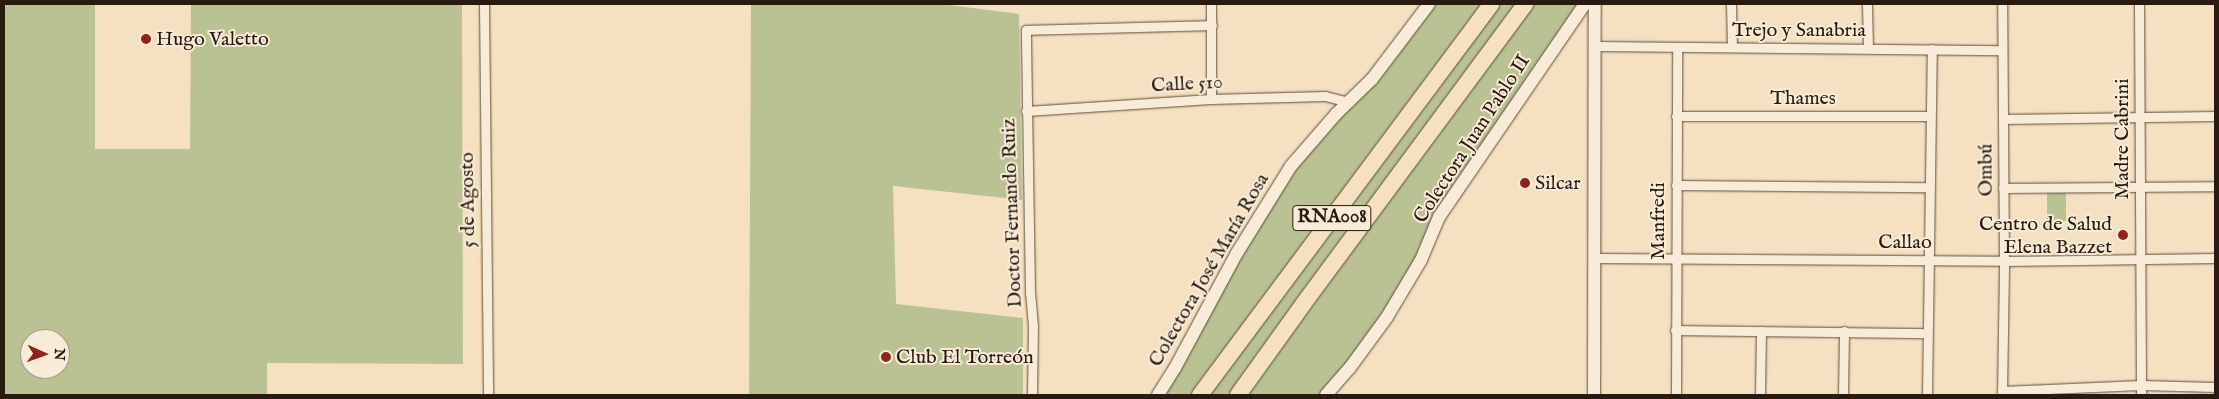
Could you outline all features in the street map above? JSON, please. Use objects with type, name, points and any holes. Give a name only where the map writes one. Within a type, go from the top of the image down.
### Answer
[{"type":"highway","name":"RNA008","points":[[1200,395],[1491,4]]},
{"type":"highway","name":"RNA008","points":[[1238,395],[1525,4]]},
{"type":"main road","name":"Colectora José María Rosa","points":[[1158,395],[1184,352],[1237,253],[1291,166],[1372,79],[1429,4]]},
{"type":"main road","name":"Colectora Juan Pablo II","points":[[1326,395],[1349,369],[1387,317],[1421,260],[1439,217],[1584,4]]},
{"type":"main road","points":[[1594,395],[1595,4]]},
{"type":"street","name":"5 de Agosto","points":[[484,4],[488,395]]},
{"type":"street","points":[[1210,100],[1211,4]]},
{"type":"street","points":[[1731,4],[1732,47]]},
{"type":"street","points":[[1867,4],[1868,47]]},
{"type":"street","name":"Ombú","points":[[2002,4],[2004,260],[2002,393]]},
{"type":"street","name":"Madre Cabrini","points":[[2139,4],[2141,395]]},
{"type":"street","name":"Doctor Fernando Ruiz","points":[[1032,395],[1033,326],[1030,294],[1026,30],[1212,26]]},
{"type":"street","name":"Trejo y Sanabria","points":[[1596,46],[1868,47],[2002,50]]},
{"type":"street","name":"Manfredi","points":[[1676,395],[1677,47]]},
{"type":"street","points":[[1927,395],[1928,187],[1932,49]]},
{"type":"street","name":"Calle 510","points":[[1026,111],[1210,100],[1325,96],[1349,102]]},
{"type":"street","name":"Thames","points":[[1676,116],[1930,116]]},
{"type":"street","points":[[2003,119],[2215,116]]},
{"type":"street","points":[[1676,185],[1928,187]]},
{"type":"street","points":[[2003,188],[2215,186]]},
{"type":"street","name":"Callao","points":[[1595,258],[1928,260],[2215,258]]},
{"type":"street","points":[[1675,330],[1927,333]]},
{"type":"street","points":[[1760,395],[1761,331]]},
{"type":"street","points":[[1843,395],[1844,331]]},
{"type":"street","points":[[2002,393],[2141,385],[2215,386]]},
{"type":"green space","points":[[4,4],[95,4],[95,149],[190,149],[191,4],[462,4],[463,364],[267,363],[267,395],[4,395]]},
{"type":"green space","points":[[751,4],[941,4],[1019,14],[1022,200],[893,186],[896,304],[1023,318],[1023,395],[749,395]]},
{"type":"green space","points":[[1429,4],[1585,4],[1439,217],[1421,260],[1326,395],[1158,395],[1291,166]]},
{"type":"green space","points":[[2047,192],[2066,192],[2066,221],[2047,221]]},
{"type":"place","name":"Hugo Valetto","points":[[146,39]]},
{"type":"place","name":"Silcar","points":[[1525,183]]},
{"type":"place","name":"Centro de Salud Elena Bazzet","points":[[2123,235]]},
{"type":"place","name":"Club El Torreón","points":[[886,357]]}]
